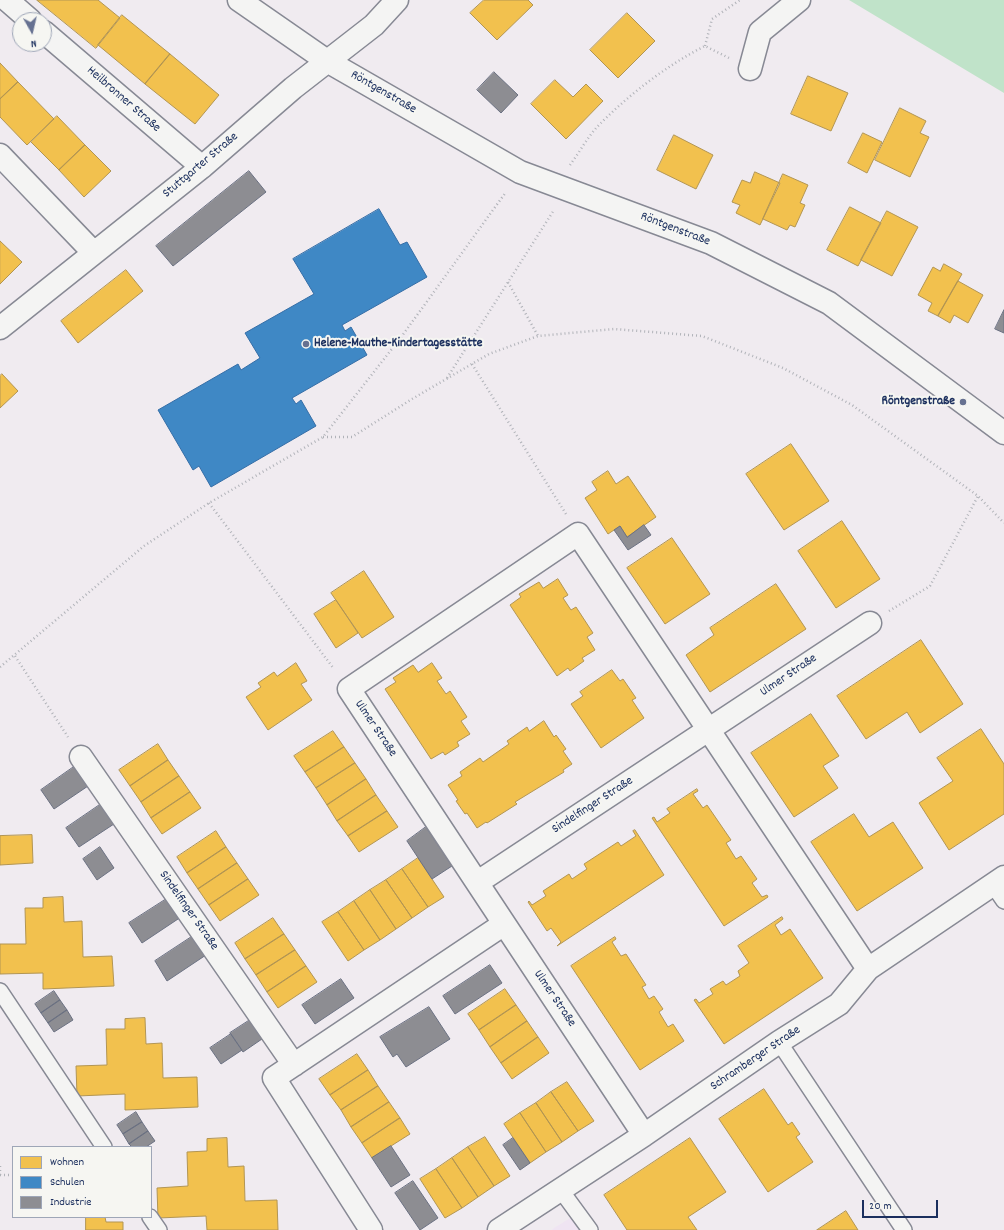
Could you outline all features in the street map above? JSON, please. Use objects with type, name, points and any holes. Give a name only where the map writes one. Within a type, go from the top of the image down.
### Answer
[{"type":"street","points":[[7,0],[21,12]]},
{"type":"street","name":"Röntgenstraße","points":[[239,0],[327,61],[520,172],[711,243],[829,303],[1004,433]]},
{"type":"street","name":"Stuttgarter Straße","points":[[0,328],[202,167],[327,61],[374,25],[398,0]]},
{"type":"street","points":[[750,69],[760,32],[799,0]]},
{"type":"street","name":"Heilbronner Straße","points":[[52,39],[202,167]]},
{"type":"street","points":[[0,155],[94,253]]},
{"type":"street","points":[[578,534],[868,969]]},
{"type":"street","name":"Ulmer Straße","points":[[578,534],[349,689],[644,1135]]},
{"type":"street","name":"Ulmer Straße","points":[[708,730],[870,623]]},
{"type":"street","name":"Sindelfinger Straße","points":[[478,882],[708,730]]},
{"type":"street","name":"Sindelfinger Straße","points":[[81,757],[294,1065]]},
{"type":"street","name":"Schramberger Straße","points":[[499,1230],[644,1135],[779,1042],[839,1004],[868,969],[1000,888]]},
{"type":"street","points":[[371,1230],[274,1078],[504,924]]},
{"type":"lane","points":[[0,991],[103,1146]]},
{"type":"lane","points":[[779,1042],[904,1230]]},
{"type":"lane","points":[[560,1189],[590,1230]]},
{"type":"lane","points":[[151,1218],[159,1230]]},
{"type":"path","points":[[565,171],[597,128],[629,99],[680,58],[705,46],[712,19],[740,0]]},
{"type":"path","points":[[705,46],[750,69]]},
{"type":"path","points":[[0,667],[15,656],[144,546],[209,504],[323,437],[402,336],[508,189]]},
{"type":"path","points":[[446,379],[555,208]]},
{"type":"path","points":[[508,282],[538,336]]},
{"type":"path","points":[[323,437],[352,437],[489,354],[538,336],[614,328],[702,336],[783,368],[852,405],[978,496],[1004,523]]},
{"type":"path","points":[[472,364],[578,534]]},
{"type":"path","points":[[870,623],[930,586],[978,496]]},
{"type":"path","points":[[209,504],[349,689]]},
{"type":"path","points":[[15,656],[81,757]]},
{"type":"path","points":[[0,1166],[0,1175],[12,1175]]},
{"type":"shaded area","points":[[572,1217],[581,1230],[552,1230],[554,1228]]},
{"type":"green space","points":[[849,0],[1004,0],[1004,93]]},
{"type":"building: Wohnen","points":[[37,0],[98,0],[120,18],[96,48]]},
{"type":"building: Wohnen","points":[[484,0],[528,0],[533,5],[497,40],[470,13]]},
{"type":"building: Wohnen","points":[[627,13],[655,41],[618,78],[590,50]]},
{"type":"building: Wohnen","points":[[122,15],[170,54],[145,84],[98,45]]},
{"type":"building: Wohnen","points":[[170,54],[219,95],[195,124],[145,84]]},
{"type":"building: Wohnen","points":[[0,63],[18,82],[0,99]]},
{"type":"building: Wohnen","points":[[808,76],[848,93],[831,131],[791,114]]},
{"type":"building: Wohnen","points":[[555,80],[573,97],[586,84],[603,101],[566,139],[531,104]]},
{"type":"building: Wohnen","points":[[18,82],[54,119],[27,145],[0,117],[0,99]]},
{"type":"building: Wohnen","points":[[900,108],[926,121],[920,133],[929,137],[910,177],[875,160]]},
{"type":"building: Wohnen","points":[[57,116],[85,145],[59,170],[31,142]]},
{"type":"building: Wohnen","points":[[863,133],[882,142],[867,173],[848,163]]},
{"type":"building: Wohnen","points":[[674,135],[713,155],[696,189],[657,170]]},
{"type":"building: Wohnen","points":[[85,145],[111,171],[84,197],[59,170]]},
{"type":"building: Wohnen","points":[[755,172],[780,183],[760,225],[736,213],[740,205],[732,202],[742,180],[750,183]]},
{"type":"building: Wohnen","points":[[783,174],[808,185],[800,203],[805,205],[795,227],[790,225],[787,230],[763,219]]},
{"type":"building: Wohnen","points":[[850,207],[881,223],[858,266],[827,250]]},
{"type":"building: Wohnen","points":[[887,211],[918,227],[892,276],[861,260]]},
{"type":"building: Wohnen","points":[[0,241],[22,262],[0,284]]},
{"type":"building: Wohnen","points":[[944,264],[962,274],[938,316],[928,311],[932,303],[918,295],[933,267],[940,271]]},
{"type":"building: Wohnen","points":[[126,270],[143,291],[78,343],[61,321]]},
{"type":"building: Wohnen","points":[[958,281],[983,295],[968,323],[954,315],[950,323],[938,316]]},
{"type":"building: Wohnen","points":[[2,374],[18,391],[0,408],[0,376]]},
{"type":"building: Wohnen","points":[[791,444],[829,501],[784,530],[746,474]]},
{"type":"building: Wohnen","points":[[608,471],[616,484],[628,476],[656,517],[627,537],[620,526],[608,534],[585,498],[597,490],[592,482]]},
{"type":"building: Wohnen","points":[[842,521],[880,579],[836,608],[798,551]]},
{"type":"building: Wohnen","points":[[672,538],[710,594],[665,624],[627,568]]},
{"type":"building: Wohnen","points":[[364,571],[394,617],[362,638],[331,593]]},
{"type":"building: Wohnen","points":[[558,579],[568,595],[563,598],[571,610],[576,607],[593,633],[587,637],[595,650],[582,658],[584,661],[570,671],[568,668],[557,676],[510,605],[521,597],[519,594],[539,582],[543,588]]},
{"type":"building: Wohnen","points":[[776,584],[806,629],[710,692],[686,655],[714,635],[710,628]]},
{"type":"building: Wohnen","points":[[336,600],[358,633],[336,648],[314,614]]},
{"type":"building: Wohnen","points":[[921,640],[963,704],[920,733],[907,712],[866,739],[837,696]]},
{"type":"building: Wohnen","points":[[296,663],[307,681],[301,684],[312,700],[268,730],[246,697],[261,687],[258,683],[274,672],[277,676]]},
{"type":"building: Wohnen","points":[[432,663],[442,678],[437,681],[446,694],[450,691],[467,717],[461,721],[470,734],[457,742],[459,746],[445,755],[443,752],[431,759],[385,689],[396,682],[393,678],[413,665],[418,672]]},
{"type":"building: Wohnen","points":[[612,670],[620,681],[623,679],[636,698],[632,700],[644,718],[601,748],[571,704],[583,696],[580,692]]},
{"type":"building: Wohnen","points":[[811,714],[839,756],[823,766],[838,788],[794,817],[751,753]]},
{"type":"building: Wohnen","points":[[544,721],[554,737],[556,735],[566,749],[563,751],[572,764],[563,770],[564,772],[515,802],[517,804],[477,828],[467,813],[465,814],[456,801],[458,800],[448,785],[462,776],[460,772],[480,758],[483,762],[509,744],[507,741],[527,727],[529,731]]},
{"type":"building: Wohnen","points":[[981,729],[1004,764],[1004,814],[949,850],[919,803],[953,781],[937,758]]},
{"type":"building: Wohnen","points":[[333,731],[344,747],[305,772],[294,756]]},
{"type":"building: Wohnen","points":[[158,744],[168,760],[130,786],[119,770]]},
{"type":"building: Wohnen","points":[[344,747],[355,763],[316,788],[305,772]]},
{"type":"building: Wohnen","points":[[168,760],[179,776],[141,802],[130,786]]},
{"type":"building: Wohnen","points":[[355,763],[366,779],[327,805],[316,788]]},
{"type":"building: Wohnen","points":[[179,776],[190,792],[151,818],[141,802]]},
{"type":"building: Wohnen","points":[[366,779],[376,795],[337,821],[327,805]]},
{"type":"building: Wohnen","points":[[697,789],[698,791],[693,794],[703,808],[707,805],[731,840],[726,843],[736,859],[741,856],[757,879],[752,883],[762,897],[767,895],[768,897],[724,926],[652,818],[654,817],[657,822],[670,813],[667,809]]},
{"type":"building: Wohnen","points":[[190,792],[201,808],[162,834],[151,818]]},
{"type":"building: Wohnen","points":[[376,795],[387,811],[348,836],[337,821]]},
{"type":"building: Wohnen","points":[[387,811],[398,827],[359,852],[348,836]]},
{"type":"building: Wohnen","points":[[854,814],[869,837],[893,822],[923,868],[857,911],[811,842]]},
{"type":"building: Wohnen","points":[[635,830],[664,875],[557,946],[561,942],[551,928],[547,931],[528,902],[529,901],[532,905],[546,896],[543,891],[569,874],[572,879],[587,869],[584,864],[618,842],[621,846],[636,836],[633,831]]},
{"type":"building: Wohnen","points":[[216,831],[226,847],[187,873],[177,857]]},
{"type":"building: Wohnen","points":[[32,835],[33,863],[0,865],[0,836]]},
{"type":"building: Wohnen","points":[[226,847],[237,863],[198,889],[187,873]]},
{"type":"building: Wohnen","points":[[418,858],[444,897],[428,907],[402,869]]},
{"type":"building: Wohnen","points":[[237,863],[248,879],[209,905],[198,889]]},
{"type":"building: Wohnen","points":[[402,869],[428,907],[412,918],[386,880]]},
{"type":"building: Wohnen","points":[[248,879],[259,895],[220,921],[209,905]]},
{"type":"building: Wohnen","points":[[386,880],[412,918],[396,929],[370,890]]},
{"type":"building: Wohnen","points":[[370,890],[396,929],[380,940],[354,901]]},
{"type":"building: Wohnen","points":[[63,897],[64,922],[82,921],[83,957],[112,956],[114,986],[43,989],[43,973],[0,974],[0,944],[26,944],[25,908],[43,908],[43,898]]},
{"type":"building: Wohnen","points":[[354,901],[380,940],[364,950],[338,912]]},
{"type":"building: Wohnen","points":[[338,912],[364,950],[348,961],[322,922]]},
{"type":"building: Wohnen","points":[[782,917],[783,919],[775,925],[781,935],[790,929],[823,978],[724,1044],[694,1000],[696,999],[699,1003],[713,994],[710,989],[723,981],[726,985],[740,976],[738,971],[749,963],[738,946]]},
{"type":"building: Wohnen","points":[[273,918],[284,934],[245,959],[235,943]]},
{"type":"building: Wohnen","points":[[284,934],[295,950],[256,975],[245,959]]},
{"type":"building: Wohnen","points":[[615,937],[616,939],[612,942],[621,956],[626,954],[646,985],[642,987],[649,999],[654,996],[663,1009],[659,1012],[668,1027],[673,1024],[684,1041],[640,1070],[571,966]]},
{"type":"building: Wohnen","points":[[295,950],[306,966],[267,992],[256,975]]},
{"type":"building: Wohnen","points":[[306,966],[317,982],[278,1008],[267,992]]},
{"type":"building: Wohnen","points":[[505,989],[516,1005],[479,1030],[468,1014]]},
{"type":"building: Wohnen","points":[[516,1005],[527,1021],[490,1047],[479,1030]]},
{"type":"building: Wohnen","points":[[145,1018],[146,1044],[162,1043],[163,1078],[197,1077],[198,1107],[125,1110],[125,1094],[77,1096],[76,1066],[107,1065],[106,1029],[125,1029],[125,1019]]},
{"type":"building: Wohnen","points":[[527,1021],[538,1037],[501,1063],[490,1047]]},
{"type":"building: Wohnen","points":[[538,1037],[549,1053],[512,1079],[501,1063]]},
{"type":"building: Wohnen","points":[[357,1054],[368,1070],[330,1095],[319,1079]]},
{"type":"building: Wohnen","points":[[368,1070],[378,1086],[341,1110],[330,1095]]},
{"type":"building: Wohnen","points":[[567,1082],[594,1121],[578,1131],[551,1092]]},
{"type":"building: Wohnen","points":[[378,1086],[389,1102],[351,1127],[341,1110]]},
{"type":"building: Wohnen","points":[[764,1089],[788,1125],[792,1122],[800,1134],[796,1137],[813,1162],[768,1192],[719,1119]]},
{"type":"building: Wohnen","points":[[551,1092],[578,1131],[562,1142],[536,1103]]},
{"type":"building: Wohnen","points":[[389,1102],[400,1118],[362,1143],[351,1127]]},
{"type":"building: Wohnen","points":[[536,1103],[562,1142],[546,1152],[520,1113]]},
{"type":"building: Wohnen","points":[[520,1113],[546,1152],[530,1163],[504,1124]]},
{"type":"building: Wohnen","points":[[400,1118],[410,1134],[372,1158],[362,1143]]},
{"type":"building: Wohnen","points":[[485,1137],[510,1176],[494,1186],[468,1147]]},
{"type":"building: Wohnen","points":[[227,1138],[228,1167],[244,1166],[245,1201],[277,1200],[278,1230],[207,1230],[206,1216],[158,1218],[157,1188],[188,1186],[187,1152],[207,1151],[207,1139]]},
{"type":"building: Wohnen","points":[[690,1138],[726,1192],[688,1217],[697,1230],[627,1230],[604,1195]]},
{"type":"building: Wohnen","points":[[468,1147],[494,1186],[478,1197],[452,1158]]},
{"type":"building: Wohnen","points":[[452,1158],[478,1197],[462,1208],[436,1169]]},
{"type":"building: Wohnen","points":[[436,1169],[462,1208],[445,1218],[420,1179]]},
{"type":"building: Wohnen","points":[[846,1211],[858,1230],[817,1230]]},
{"type":"building: Wohnen","points":[[86,1218],[105,1218],[106,1222],[123,1222],[123,1230],[86,1230]]},
{"type":"building: Schulen","name":"Helene-Mauthe-Kindertagesstätte","points":[[379,209],[400,245],[407,242],[427,277],[342,325],[345,331],[351,327],[367,355],[292,398],[296,404],[301,400],[316,426],[211,487],[199,466],[193,470],[158,410],[238,364],[241,370],[260,358],[245,333],[314,294],[293,259]]},
{"type":"building: Industrie","points":[[494,72],[518,95],[501,113],[477,90]]},
{"type":"building: Industrie","points":[[249,171],[266,192],[173,266],[156,246]]},
{"type":"building: Industrie","points":[[1004,310],[1004,333],[995,329]]},
{"type":"building: Industrie","points":[[644,525],[651,535],[628,550],[614,530],[620,526],[627,537]]},
{"type":"building: Industrie","points":[[78,764],[91,784],[54,809],[41,790]]},
{"type":"building: Industrie","points":[[104,802],[117,822],[79,847],[66,828]]},
{"type":"building: Industrie","points":[[426,827],[452,866],[432,879],[407,841]]},
{"type":"building: Industrie","points":[[100,847],[114,868],[97,880],[83,859]]},
{"type":"building: Industrie","points":[[168,898],[181,917],[142,943],[129,923]]},
{"type":"building: Industrie","points":[[193,936],[206,955],[167,981],[155,961]]},
{"type":"building: Industrie","points":[[490,965],[502,983],[455,1014],[443,996]]},
{"type":"building: Industrie","points":[[341,979],[354,998],[315,1024],[302,1005]]},
{"type":"building: Industrie","points":[[54,991],[60,1000],[41,1013],[35,1004]]},
{"type":"building: Industrie","points":[[60,1000],[67,1010],[48,1023],[41,1013]]},
{"type":"building: Industrie","points":[[429,1007],[450,1039],[406,1067],[397,1054],[393,1057],[380,1037]]},
{"type":"building: Industrie","points":[[67,1010],[73,1020],[54,1032],[48,1023]]},
{"type":"building: Industrie","points":[[250,1020],[262,1039],[243,1052],[230,1033]]},
{"type":"building: Industrie","points":[[231,1034],[242,1050],[221,1064],[210,1048]]},
{"type":"building: Industrie","points":[[136,1112],[142,1122],[123,1134],[117,1125]]},
{"type":"building: Industrie","points":[[142,1122],[148,1131],[129,1144],[123,1134]]},
{"type":"building: Industrie","points":[[148,1131],[155,1141],[148,1146],[131,1146],[129,1144]]},
{"type":"building: Industrie","points":[[513,1138],[530,1163],[520,1170],[503,1145]]},
{"type":"building: Industrie","points":[[391,1146],[410,1175],[391,1187],[372,1158]]},
{"type":"building: Industrie","points":[[413,1181],[438,1218],[420,1230],[395,1193]]},
{"type":"place","name":"Helene-Mauthe-Kindertagesstätte","points":[[306,344]]},
{"type":"place","name":"Röntgenstraße","points":[[963,402]]}]
